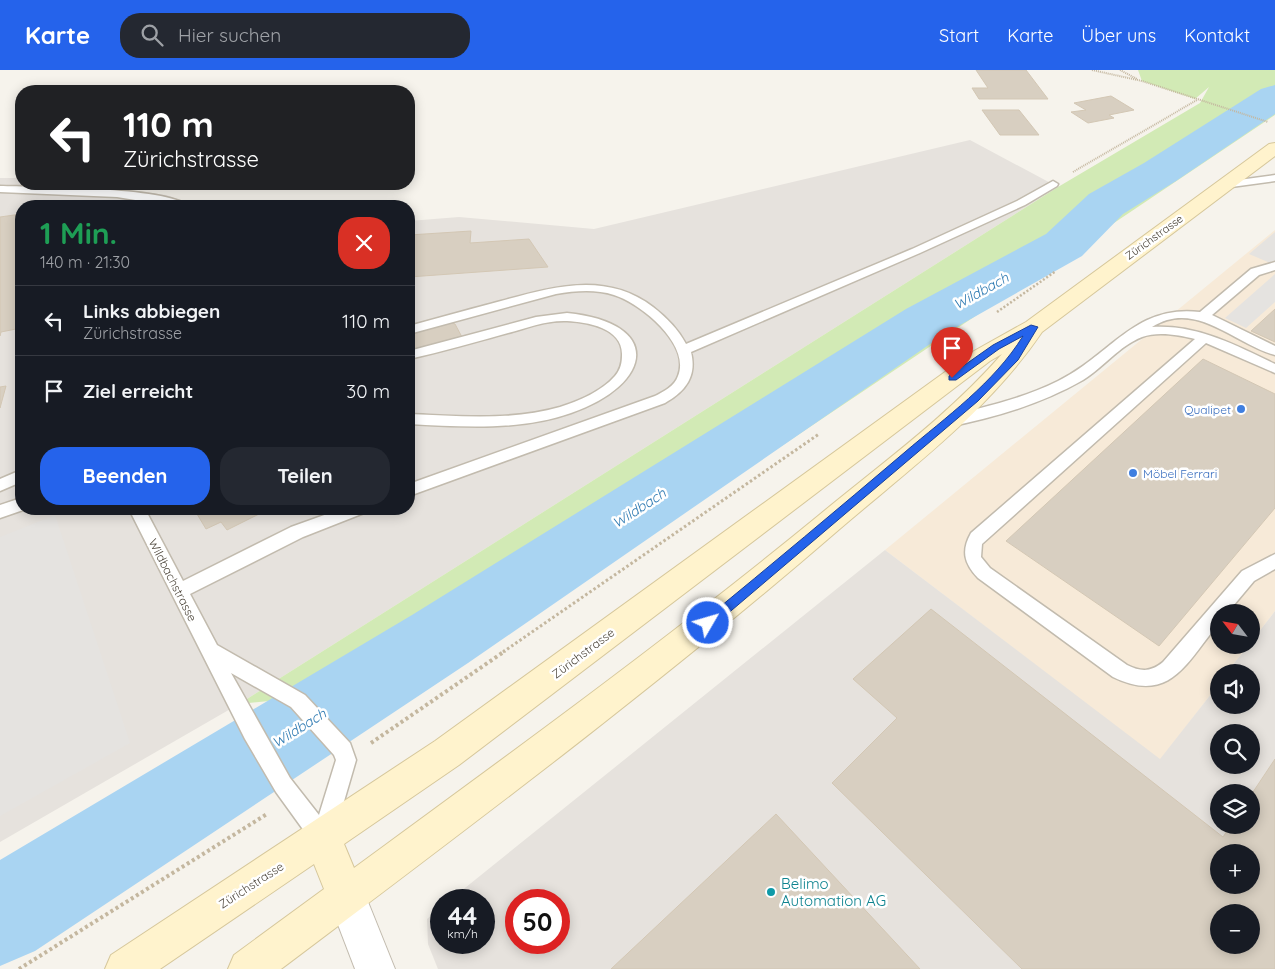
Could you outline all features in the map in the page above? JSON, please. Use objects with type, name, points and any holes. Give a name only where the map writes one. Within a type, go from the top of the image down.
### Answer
[{"type":"main road","name":"Zürichstrasse","points":[[126,969],[324,838],[447,753],[982,356],[1034,327],[1275,148]]},
{"type":"main road","name":"Zürichstrasse","points":[[248,969],[597,710],[749,591],[947,422],[1010,362],[1034,327]]},
{"type":"main road","points":[[324,838],[346,896]]},
{"type":"street","points":[[346,896],[374,969]]},
{"type":"lane","points":[[1224,185],[1275,178]]},
{"type":"lane","points":[[683,350],[916,251],[1021,203],[1053,184]]},
{"type":"lane","points":[[0,189],[15,190]]},
{"type":"lane","points":[[21,190],[125,195],[157,200]]},
{"type":"lane","points":[[1202,316],[1255,272],[1275,266]]},
{"type":"lane","points":[[415,328],[556,290],[590,288],[622,293],[637,300],[661,320],[675,336],[688,364],[686,376],[678,387],[665,397],[415,488]]},
{"type":"lane","points":[[947,422],[995,412],[1066,383],[1093,367],[1158,317],[1177,313],[1202,316],[1275,350]]},
{"type":"lane","points":[[415,353],[542,320],[568,317],[592,320],[614,329],[628,343],[630,361],[622,378],[613,387],[585,403],[558,412],[500,421],[415,419]]},
{"type":"lane","points":[[1130,338],[1144,332],[1165,331],[1204,338],[1275,368]]},
{"type":"lane","points":[[1204,338],[977,538],[971,549],[971,555],[978,567],[992,579],[1120,671],[1142,680],[1157,678],[1170,668],[1248,576],[1275,561]]},
{"type":"lane","points":[[0,485],[15,479]]},
{"type":"lane","points":[[0,512],[15,506]]},
{"type":"lane","name":"Wildbachstrasse","points":[[140,515],[178,592],[252,732],[288,791],[324,838]]},
{"type":"lane","points":[[178,592],[297,532],[342,515]]},
{"type":"lane","points":[[209,650],[298,701],[345,755],[324,838]]},
{"type":"path","points":[[1092,70],[1142,81],[1259,119]]},
{"type":"path","points":[[1120,70],[1142,81]]},
{"type":"path","points":[[1053,184],[1198,100]]},
{"type":"path","points":[[991,316],[1065,266]]},
{"type":"path","points":[[345,755],[820,434]]},
{"type":"path","points":[[19,969],[288,791]]},
{"type":"shaded area","points":[[970,140],[1058,187],[239,704],[0,842],[0,178],[15,178],[15,190],[129,190],[166,195],[181,200],[15,200],[15,515],[415,515],[415,221],[459,217],[594,229]]},
{"type":"shaded area","points":[[1275,230],[1275,611],[1260,630],[1260,604],[1210,604],[1210,654],[1242,654],[1234,664],[1210,664],[1210,696],[1160,760],[885,550]]},
{"type":"shaded area","points":[[1275,232],[1275,265],[1249,254]]},
{"type":"shaded area","points":[[1275,274],[1275,302],[1246,328],[1225,318]]},
{"type":"shaded area","points":[[55,515],[130,743],[0,816],[0,537]]},
{"type":"shaded area","points":[[885,550],[1160,759],[1210,695],[1210,714],[1260,714],[1260,664],[1234,664],[1242,654],[1260,654],[1260,630],[1275,611],[1275,969],[438,969],[432,954],[495,954],[495,889],[464,889]]},
{"type":"shaded area","points":[[430,916],[430,949],[428,944],[427,919]]},
{"type":"green space","points":[[1138,70],[1275,70],[1275,115],[783,445],[419,686],[239,704],[1058,187],[1200,103],[1209,87],[1195,99],[1142,81]]},
{"type":"building","points":[[976,70],[1026,70],[1048,99],[979,99],[972,88],[988,88]]},
{"type":"building","points":[[1111,96],[1134,110],[1109,115],[1114,118],[1088,123],[1071,112],[1086,110],[1074,103]]},
{"type":"building","points":[[982,110],[1019,110],[1039,135],[1000,135]]},
{"type":"building","points":[[15,215],[15,329],[1,332],[0,336],[0,217]]},
{"type":"building","points":[[471,231],[470,243],[529,239],[548,267],[415,277],[415,235]]},
{"type":"building","points":[[1275,309],[1275,342],[1251,331]]},
{"type":"building","points":[[440,318],[455,324],[463,339],[415,350],[416,324]]},
{"type":"building","points":[[1203,359],[1275,394],[1275,508],[1159,646],[1006,541]]},
{"type":"building","points":[[6,386],[0,408],[0,387]]},
{"type":"building","points":[[198,515],[257,515],[227,530],[221,522],[206,529]]},
{"type":"building","points":[[931,609],[1210,827],[1210,834],[1219,834],[1223,837],[1225,834],[1260,834],[1260,784],[1258,784],[1275,759],[1275,969],[1022,969],[832,783],[897,718],[853,679]]},
{"type":"building","name":"Belimo Automation AG","points":[[776,814],[920,969],[611,969]]},
{"type":"waterway","name":"Wildbach","points":[[0,916],[440,639],[926,321],[1064,245],[1106,204],[1160,172],[1275,97]]},
{"type":"place","name":"Qualipet","points":[[1241,409]]},
{"type":"place","name":"Möbel Ferrari","points":[[1133,473]]},
{"type":"place","name":"Belimo Automation AG","points":[[771,892]]},
{"type":"route","points":[[708,623],[749,591],[974,398],[1015,357],[1034,327],[996,347],[952,378]]}]
